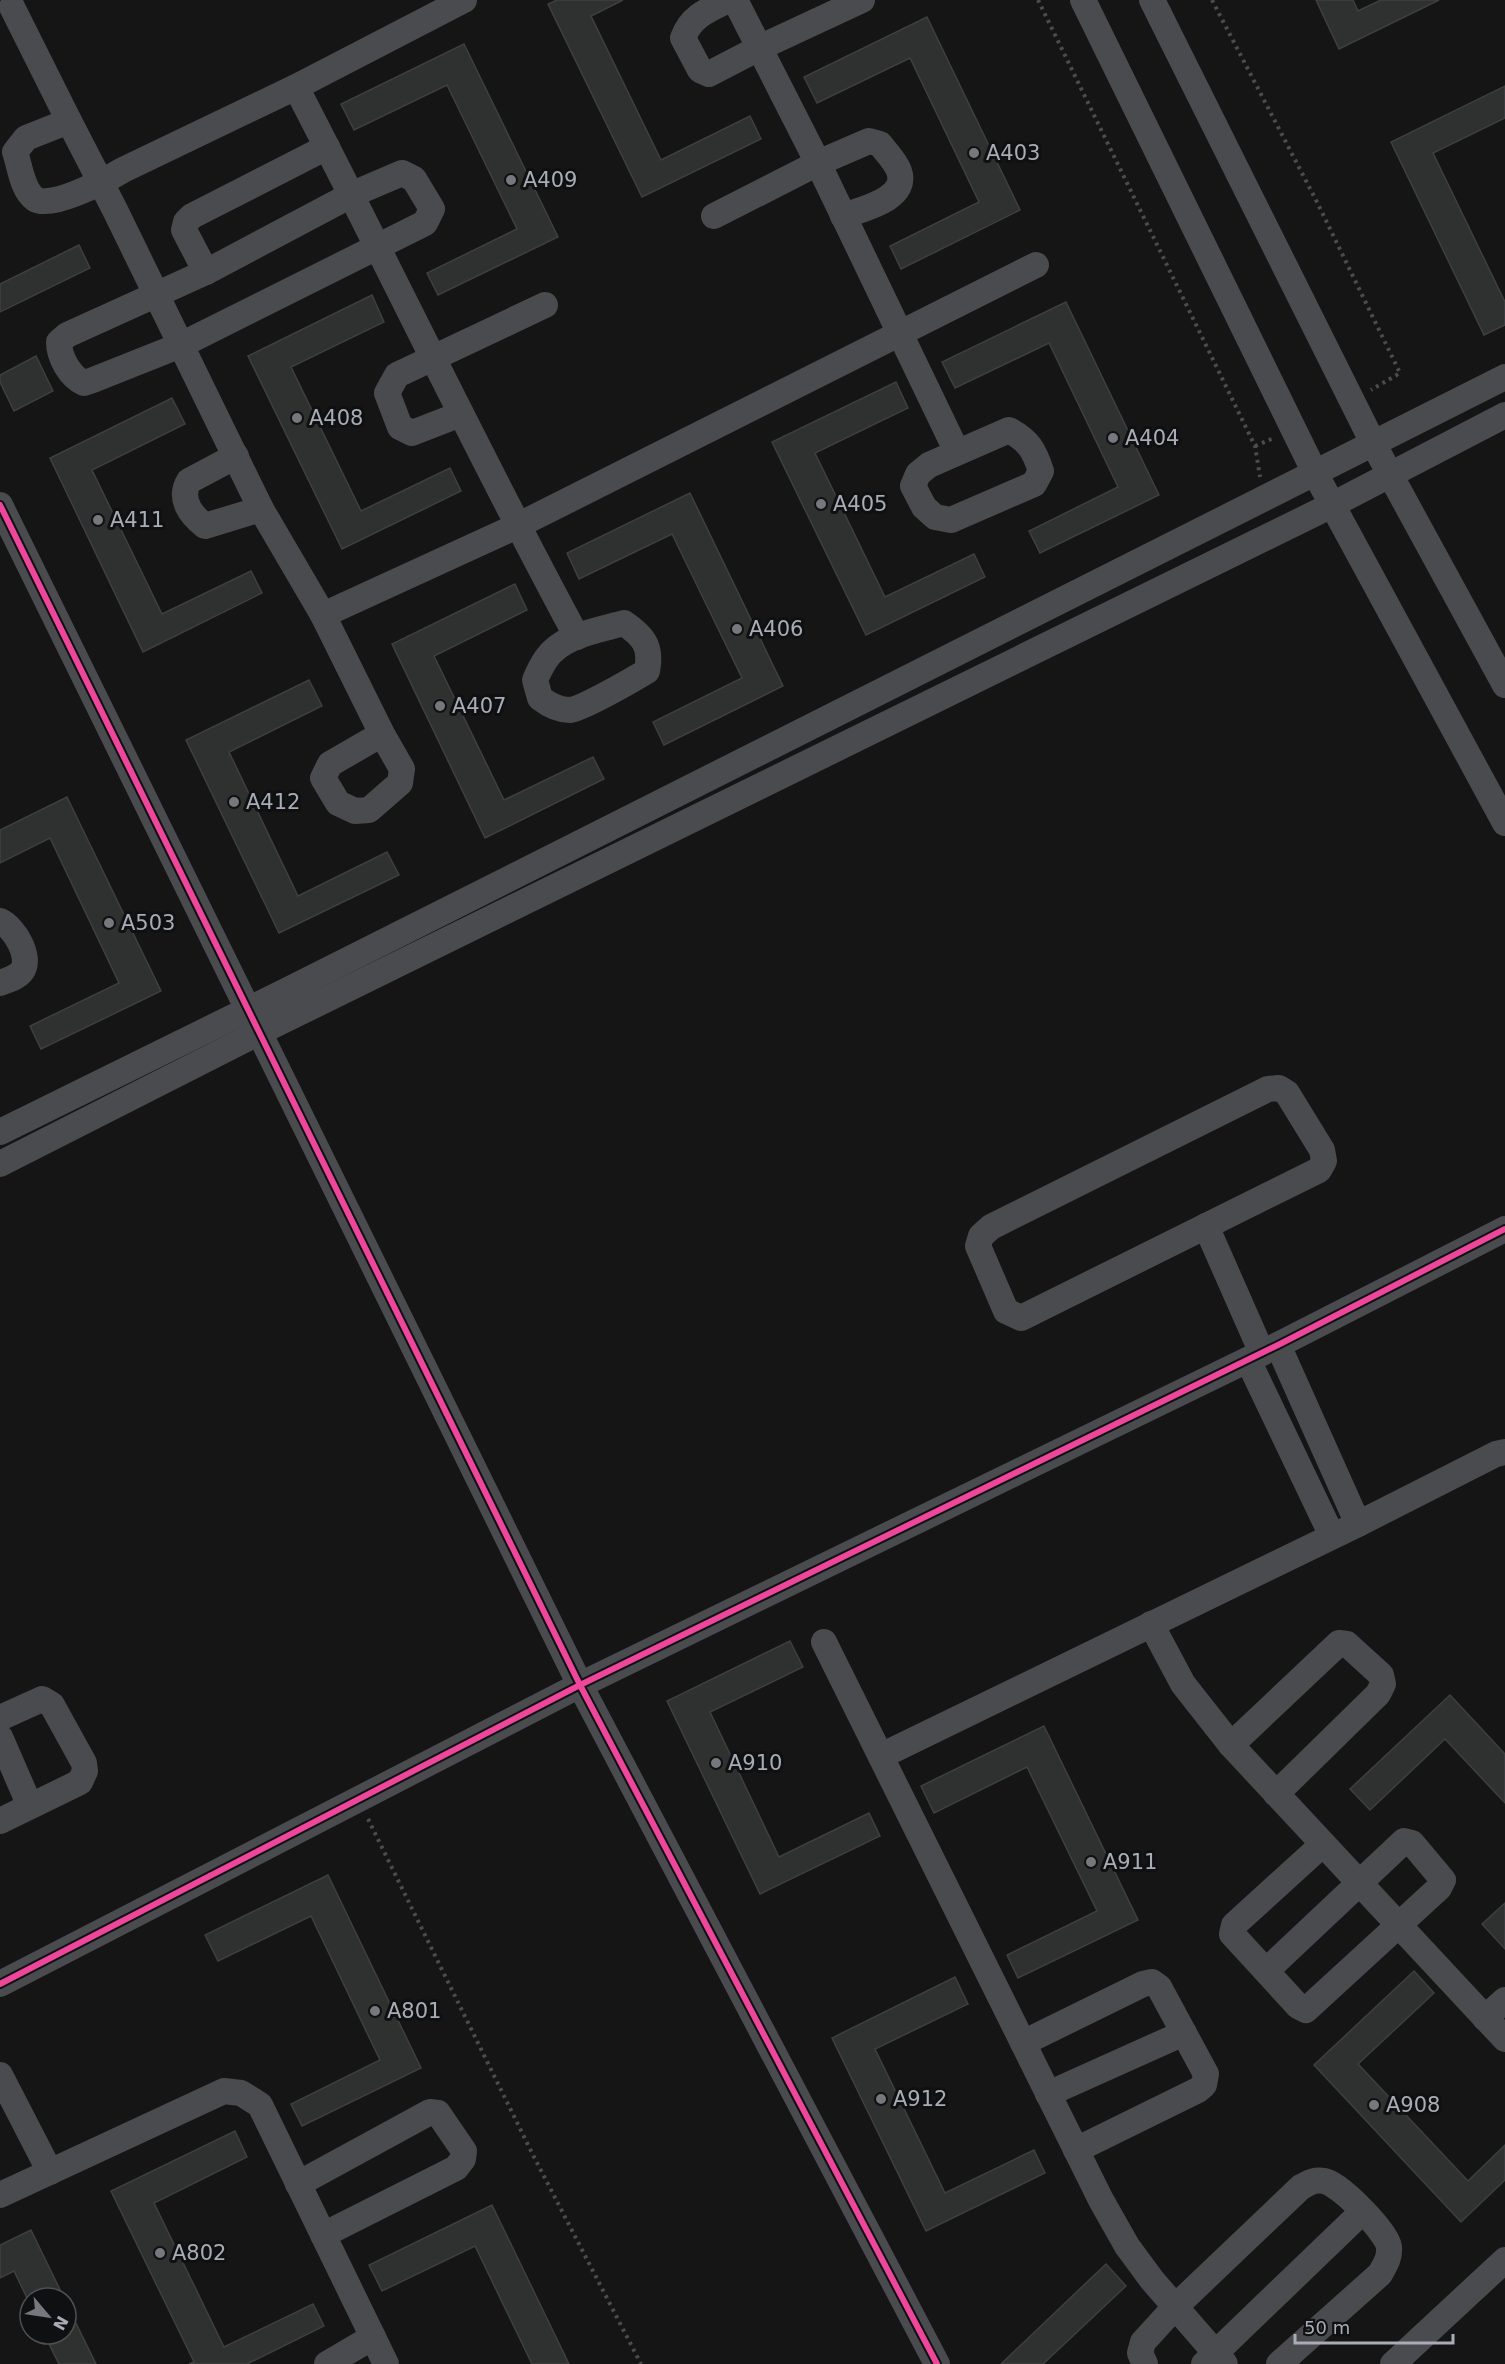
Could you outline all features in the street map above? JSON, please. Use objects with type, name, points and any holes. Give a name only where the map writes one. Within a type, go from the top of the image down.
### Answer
[{"type":"street","points":[[69,121],[26,138],[15,152],[26,188],[36,200],[47,202],[101,184],[123,170],[296,87],[464,0]]},
{"type":"street","points":[[729,0],[696,16],[687,27],[683,38],[700,70],[709,74],[862,0]]},
{"type":"street","points":[[735,0],[818,163],[957,452]]},
{"type":"street","points":[[1083,0],[1315,473],[1505,823]]},
{"type":"street","points":[[1152,0],[1389,475],[1505,685]]},
{"type":"street","points":[[12,7],[261,509],[323,615],[382,734]]},
{"type":"street","points":[[296,87],[352,194],[517,526],[578,637]]},
{"type":"street","points":[[714,216],[818,163],[869,141],[880,144],[900,172],[899,187],[894,196],[843,216]]},
{"type":"street","points":[[206,272],[184,230],[186,222],[192,216],[327,147]]},
{"type":"street","points":[[402,173],[414,179],[432,209],[425,223],[181,345],[84,383],[76,380],[59,352],[59,342],[67,335],[206,272],[352,194],[402,173]]},
{"type":"street","points":[[323,615],[517,526],[1036,265]]},
{"type":"street","points":[[461,414],[412,433],[400,427],[387,393],[397,375],[546,305]]},
{"type":"street","points":[[0,1132],[294,987],[1505,377]]},
{"type":"street","points":[[0,1164],[260,1032],[1332,505],[1505,415]]},
{"type":"street","points":[[1009,430],[1025,439],[1036,456],[1041,471],[1034,484],[951,520],[935,518],[924,507],[914,486],[918,474],[923,470],[957,452],[1009,430]]},
{"type":"street","points":[[236,456],[189,481],[184,489],[186,502],[194,518],[205,526],[261,509]]},
{"type":"street","points":[[0,505],[580,1685],[937,2364]]},
{"type":"street","points":[[0,921],[13,931],[25,957],[20,974],[0,983]]},
{"type":"street","points":[[1279,1088],[1287,1093],[1322,1150],[1324,1161],[1318,1170],[1206,1226],[1021,1318],[1006,1311],[978,1246],[981,1236],[991,1227],[1268,1089],[1279,1088]]},
{"type":"street","points":[[1206,1226],[1263,1353],[1332,1536]]},
{"type":"street","points":[[0,1984],[580,1685],[1263,1353],[1505,1229]]},
{"type":"street","points":[[1263,1353],[1358,1524]]},
{"type":"street","points":[[881,1756],[1358,1524],[1496,1454],[1505,1452]]},
{"type":"street","points":[[1151,1624],[1183,1684],[1231,1745],[1505,2038]]},
{"type":"street","points":[[824,1642],[1076,2150],[1127,2246],[1215,2360],[1362,2212]]},
{"type":"street","points":[[1231,1745],[1339,1643],[1347,1644],[1381,1675],[1383,1684],[1378,1694],[1276,1794]]},
{"type":"street","points":[[0,1718],[42,1699],[52,1705],[84,1763],[85,1770],[80,1782],[0,1821]]},
{"type":"street","points":[[0,1737],[30,1806]]},
{"type":"street","points":[[1266,1971],[1404,1841],[1412,1843],[1443,1880],[1439,1888],[1399,1926],[1306,2010],[1298,2006],[1232,1934],[1234,1924],[1323,1844]]},
{"type":"street","points":[[1023,2043],[1143,1984],[1152,1982],[1159,1987],[1206,2074],[1204,2085],[1198,2090],[1076,2150]]},
{"type":"street","points":[[1485,2018],[1505,2000]]},
{"type":"street","points":[[1048,2094],[1184,2033]]},
{"type":"street","points":[[0,2075],[50,2172]]},
{"type":"street","points":[[0,2195],[224,2091],[241,2093],[260,2105],[386,2364]]},
{"type":"street","points":[[298,2184],[430,2112],[438,2113],[464,2151],[463,2159],[456,2168],[323,2235]]},
{"type":"street","points":[[1145,2364],[1140,2354],[1143,2342],[1175,2307],[1301,2187],[1314,2180],[1326,2181],[1339,2188],[1382,2233],[1389,2246],[1388,2261],[1380,2274],[1279,2364]]},
{"type":"street","points":[[1393,2364],[1505,2260]]},
{"type":"street","points":[[327,2364],[373,2337]]},
{"type":"path","points":[[1038,0],[1255,447],[1263,499]]},
{"type":"path","points":[[1212,0],[1317,202],[1400,374],[1352,401]]},
{"type":"path","points":[[359,1799],[533,2155],[641,2364]]},
{"type":"building","points":[[557,0],[623,0],[591,16],[661,160],[750,116],[761,139],[642,197],[548,4]]},
{"type":"building","points":[[1316,0],[1353,0],[1358,11],[1381,0],[1439,0],[1339,49]]},
{"type":"building","name":"A403","points":[[927,17],[1020,210],[901,269],[890,246],[979,202],[910,58],[817,103],[804,77]]},
{"type":"building","name":"A409","points":[[464,44],[558,237],[438,295],[427,273],[517,229],[447,85],[354,130],[341,104]]},
{"type":"building","points":[[1505,86],[1505,118],[1433,153],[1505,302],[1505,325],[1484,335],[1391,142]]},
{"type":"building","points":[[79,245],[90,268],[0,312],[0,284]]},
{"type":"building","name":"A408","points":[[372,295],[384,322],[291,367],[361,511],[450,468],[461,491],[342,549],[248,356]]},
{"type":"building","name":"A404","points":[[1066,302],[1159,495],[1040,553],[1029,531],[1118,487],[1049,343],[955,388],[942,362]]},
{"type":"building","points":[[36,356],[53,391],[14,411],[0,382],[0,375]]},
{"type":"building","name":"A405","points":[[896,382],[908,408],[815,453],[885,597],[974,554],[985,577],[866,635],[772,442]]},
{"type":"building","name":"A411","points":[[172,398],[185,424],[92,470],[162,614],[251,571],[262,593],[143,652],[50,458]]},
{"type":"building","name":"A406","points":[[690,493],[783,686],[664,745],[653,722],[742,678],[672,534],[579,579],[567,553]]},
{"type":"building","name":"A407","points":[[515,584],[527,610],[434,656],[504,800],[593,757],[604,779],[485,838],[392,644]]},
{"type":"building","name":"A412","points":[[309,680],[322,706],[229,752],[298,896],[387,852],[399,875],[279,933],[186,740]]},
{"type":"building","name":"A503","points":[[67,797],[161,991],[41,1049],[30,1026],[119,983],[50,838],[0,863],[0,830]]},
{"type":"building","name":"A910","points":[[790,1641],[803,1667],[710,1712],[779,1857],[869,1813],[880,1836],[760,1894],[667,1701]]},
{"type":"building","points":[[1450,1695],[1505,1754],[1505,1803],[1445,1739],[1370,1810],[1350,1789]]},
{"type":"building","name":"A911","points":[[1044,1726],[1138,1920],[1018,1978],[1007,1955],[1097,1911],[1027,1767],[934,1813],[921,1786]]},
{"type":"building","name":"A801","points":[[328,1875],[421,2068],[302,2126],[291,2104],[380,2060],[311,1916],[218,1961],[205,1935]]},
{"type":"building","points":[[1505,1903],[1505,1949],[1482,1924]]},
{"type":"building","name":"A908","points":[[1414,1971],[1434,1993],[1358,2064],[1468,2181],[1505,2145],[1505,2180],[1461,2222],[1314,2065]]},
{"type":"building","name":"A912","points":[[955,1977],[968,2004],[875,2049],[945,2193],[1034,2150],[1045,2173],[926,2231],[832,2038]]},
{"type":"building","name":"A802","points":[[235,2131],[247,2157],[154,2203],[224,2347],[313,2304],[324,2326],[247,2364],[189,2364],[194,2362],[111,2191]]},
{"type":"building","points":[[492,2205],[569,2364],[532,2364],[475,2246],[382,2291],[369,2265]]},
{"type":"building","points":[[31,2230],[58,2286],[21,2286],[14,2271],[0,2278],[0,2245]]},
{"type":"building","points":[[1106,2264],[1126,2286],[1043,2364],[1001,2364]]},
{"type":"building","points":[[78,2327],[96,2364],[59,2364],[50,2346],[78,2346]]},
{"type":"cycle path","points":[[0,505],[580,1685],[937,2364]]},
{"type":"cycle path","points":[[0,1984],[580,1685],[1278,1345],[1505,1229]]},
{"type":"place","name":"A403","points":[[974,153]]},
{"type":"place","name":"A409","points":[[511,180]]},
{"type":"place","name":"A408","points":[[297,418]]},
{"type":"place","name":"A404","points":[[1113,438]]},
{"type":"place","name":"A405","points":[[821,504]]},
{"type":"place","name":"A411","points":[[98,520]]},
{"type":"place","name":"A406","points":[[737,629]]},
{"type":"place","name":"A407","points":[[440,706]]},
{"type":"place","name":"A412","points":[[234,802]]},
{"type":"place","name":"A503","points":[[109,923]]},
{"type":"place","name":"A910","points":[[716,1763]]},
{"type":"place","name":"A911","points":[[1091,1862]]},
{"type":"place","name":"A801","points":[[375,2011]]},
{"type":"place","name":"A912","points":[[881,2099]]},
{"type":"place","name":"A908","points":[[1374,2105]]},
{"type":"place","name":"A802","points":[[160,2253]]}]
